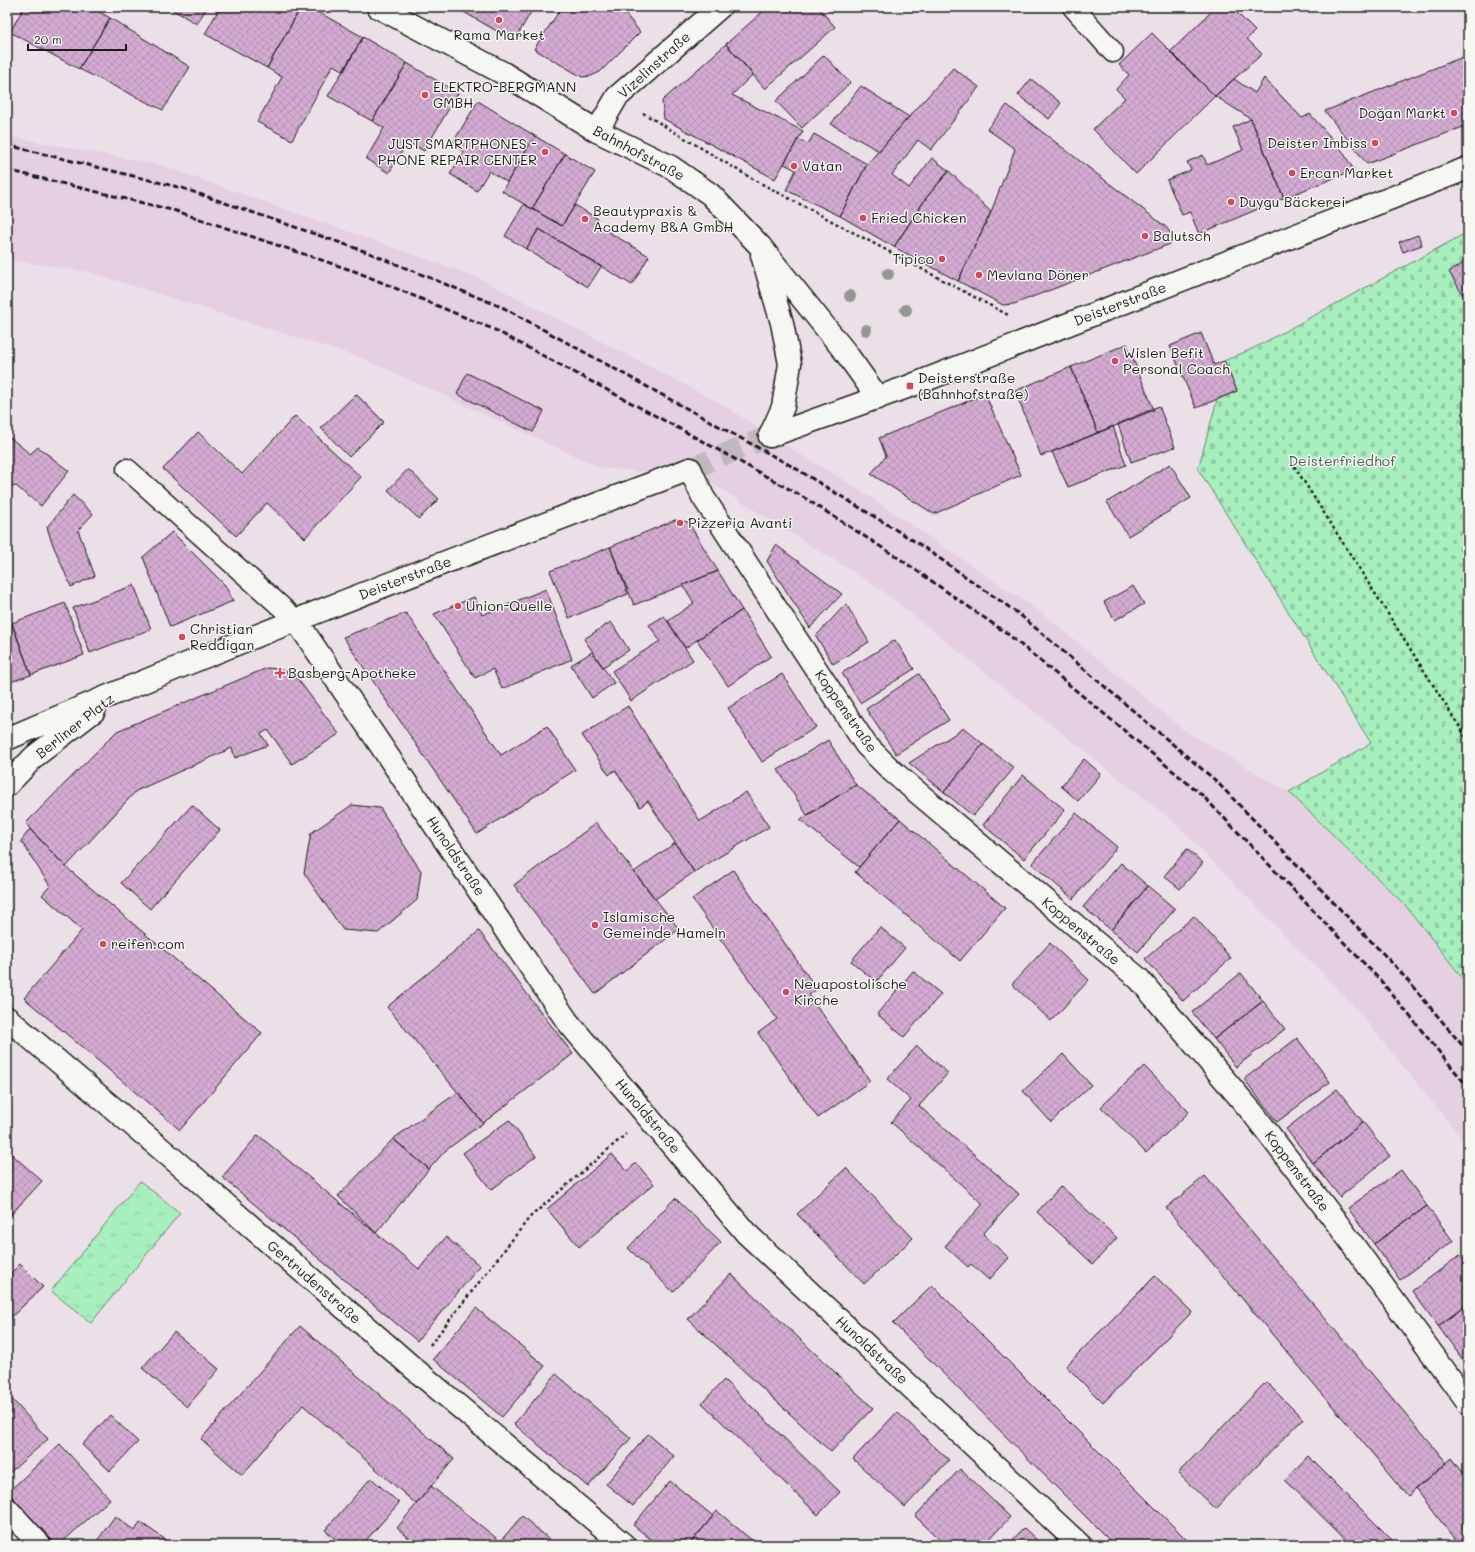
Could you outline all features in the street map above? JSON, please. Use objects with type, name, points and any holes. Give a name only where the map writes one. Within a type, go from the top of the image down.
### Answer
[{"type":"street","name":"Bahnhofstraße","points":[[378,7],[503,73],[597,131],[671,167],[710,194],[760,246],[846,353],[878,398]]},
{"type":"street","name":"Vizelinstraße","points":[[597,131],[617,97],[720,7]]},
{"type":"street","name":"Deisterstraße","points":[[760,246],[782,323],[790,364],[783,407],[770,436],[878,398],[1468,168]]},
{"type":"street","name":"Deisterstraße","points":[[122,689],[296,620],[690,469]]},
{"type":"street","name":"Koppenstraße","points":[[690,469],[703,497],[866,745],[892,771],[1138,979],[1252,1112],[1340,1228],[1468,1403]]},
{"type":"street","name":"Hunoldstraße","points":[[296,620],[567,1020],[746,1233],[1080,1545]]},
{"type":"street","name":"Berliner Platz","points":[[7,739],[122,689]]},
{"type":"street","name":"Berliner Platz","points":[[7,784],[35,756],[122,689]]},
{"type":"street","name":"Gertrudenstraße","points":[[7,1018],[193,1176],[412,1368],[624,1545]]},
{"type":"street","points":[[7,1509],[40,1545]]},
{"type":"lane","points":[[1073,7],[1113,52]]},
{"type":"lane","points":[[127,469],[296,620]]},
{"type":"path","points":[[617,97],[751,178],[1010,316]]},
{"type":"path","points":[[1291,461],[1468,740]]},
{"type":"path","points":[[412,1368],[530,1217],[648,1116]]},
{"type":"shaded area","points":[[7,136],[161,165],[477,277],[722,404],[770,436],[852,485],[1042,613],[1185,731],[1289,792],[1405,905],[1468,985],[1468,1146],[1354,1006],[1174,822],[877,587],[703,478],[601,468],[364,359],[89,272],[7,260]]},
{"type":"green space","name":"Deisterfriedhof","points":[[1468,232],[1468,985],[1405,905],[1289,792],[1371,743],[1198,469],[1217,400],[1237,391],[1224,361],[1254,348]]},
{"type":"green space","points":[[140,1181],[180,1213],[91,1323],[51,1291]]},
{"type":"building","points":[[24,7],[91,7],[110,18],[79,69],[10,32]]},
{"type":"building","points":[[168,7],[207,7],[197,24]]},
{"type":"building","points":[[220,7],[301,7],[267,68],[205,34]]},
{"type":"building","points":[[301,7],[309,7],[363,37],[344,71],[333,65],[292,140],[257,122],[282,77],[267,68]]},
{"type":"building","points":[[455,7],[534,7],[514,41]]},
{"type":"building","points":[[562,7],[620,7],[640,32],[600,72],[591,76],[582,77],[534,49]]},
{"type":"building","points":[[768,7],[818,7],[835,27],[765,89],[726,44]]},
{"type":"building","points":[[1216,7],[1231,7],[1255,31],[1247,39],[1262,54],[1215,96],[1170,52]]},
{"type":"building","points":[[110,18],[190,67],[163,110],[79,69]]},
{"type":"building","points":[[1152,33],[1215,96],[1136,174],[1093,129],[1125,98],[1116,89],[1129,75],[1119,65]]},
{"type":"building","points":[[363,37],[407,63],[372,121],[328,96]]},
{"type":"building","points":[[726,44],[753,74],[732,95],[803,131],[775,179],[664,119],[662,101]]},
{"type":"building","points":[[824,55],[850,83],[802,128],[776,101]]},
{"type":"building","points":[[1468,55],[1468,125],[1367,164],[1325,111]]},
{"type":"building","points":[[407,63],[458,93],[424,151],[408,142],[389,173],[366,159],[384,128],[372,121]]},
{"type":"building","points":[[953,68],[979,87],[931,150],[918,140],[892,175],[909,188],[932,158],[949,171],[926,198],[894,247],[840,216],[867,164]]},
{"type":"building","points":[[1264,78],[1302,118],[1310,114],[1341,149],[1354,170],[1284,198],[1251,119],[1215,96],[1234,79],[1255,93]]},
{"type":"building","points":[[1031,79],[1061,103],[1049,119],[1018,95]]},
{"type":"building","points":[[861,86],[909,117],[879,151],[831,124]]},
{"type":"building","points":[[478,101],[535,136],[507,182],[489,171],[477,191],[450,174],[464,152],[452,144]]},
{"type":"building","points":[[1007,105],[1166,227],[1173,236],[1170,244],[1014,304],[1003,305],[958,281],[991,212],[1015,149],[987,129]]},
{"type":"building","points":[[1251,119],[1284,198],[1199,234],[1190,212],[1182,215],[1167,180],[1191,170],[1187,162],[1203,155],[1207,165],[1243,150],[1233,127]]},
{"type":"building","points":[[814,134],[867,164],[840,216],[786,190],[796,170],[784,164],[798,139],[808,144]]},
{"type":"building","points":[[535,136],[565,154],[532,209],[502,191]]},
{"type":"building","points":[[565,154],[595,172],[562,226],[532,209]]},
{"type":"building","points":[[949,171],[991,212],[958,281],[894,247],[926,198]]},
{"type":"building","points":[[524,204],[562,226],[575,205],[598,219],[595,224],[649,256],[632,285],[539,229],[526,249],[505,236]]},
{"type":"building","points":[[539,229],[601,267],[588,287],[526,249]]},
{"type":"building","points":[[1418,235],[1422,245],[1403,252],[1399,242]]},
{"type":"building","points":[[1468,260],[1468,303],[1449,272]]},
{"type":"building","points":[[1201,333],[1214,365],[1224,361],[1237,391],[1196,408],[1170,346]]},
{"type":"building","points":[[1127,344],[1154,410],[1098,433],[1071,367]]},
{"type":"building","points":[[1071,367],[1098,433],[1041,456],[1015,391]]},
{"type":"building","points":[[467,373],[544,411],[533,432],[457,394]]},
{"type":"building","points":[[356,394],[384,422],[349,457],[321,428]]},
{"type":"building","points":[[985,394],[1021,475],[934,514],[871,474],[886,456],[879,438]]},
{"type":"building","points":[[1159,406],[1175,447],[1131,462],[1118,424]]},
{"type":"building","points":[[295,416],[361,477],[305,538],[267,503],[236,536],[163,469],[198,432],[242,474]]},
{"type":"building","points":[[1113,426],[1126,465],[1068,487],[1052,452]]},
{"type":"building","points":[[7,435],[30,454],[38,447],[69,471],[41,506],[16,486],[7,488]]},
{"type":"building","points":[[1170,464],[1191,498],[1128,536],[1107,502]]},
{"type":"building","points":[[408,469],[439,499],[419,519],[388,490]]},
{"type":"building","points":[[73,495],[93,514],[78,530],[95,576],[71,587],[47,527]]},
{"type":"building","points":[[675,520],[688,522],[718,571],[634,605],[610,547]]},
{"type":"building","points":[[172,532],[225,585],[233,601],[170,627],[143,557]]},
{"type":"building","points":[[776,545],[842,594],[810,628],[767,561]]},
{"type":"building","points":[[610,547],[628,594],[569,618],[550,571]]},
{"type":"building","points":[[718,571],[742,610],[685,648],[668,621],[694,603],[683,585]]},
{"type":"building","points":[[134,585],[151,629],[90,653],[73,608]]},
{"type":"building","points":[[1133,586],[1144,604],[1115,620],[1104,602]]},
{"type":"building","points":[[546,589],[572,659],[502,689],[493,669],[475,678],[434,614],[474,597],[482,615]]},
{"type":"building","points":[[65,603],[84,655],[31,675],[12,623]]},
{"type":"building","points":[[846,604],[869,642],[833,664],[816,636]]},
{"type":"building","points":[[742,610],[771,656],[728,686],[697,640]]},
{"type":"building","points":[[7,611],[31,675],[7,683]]},
{"type":"building","points":[[406,613],[501,755],[547,726],[575,770],[477,834],[343,637]]},
{"type":"building","points":[[664,616],[693,660],[631,701],[612,671],[660,641],[649,625]]},
{"type":"building","points":[[611,622],[629,650],[603,667],[584,639]]},
{"type":"building","points":[[895,640],[914,669],[860,703],[842,673]]},
{"type":"building","points":[[592,652],[614,683],[592,698],[571,665]]},
{"type":"building","points":[[267,668],[287,672],[297,678],[339,734],[292,764],[268,730],[261,734],[268,745],[235,758],[232,748],[136,791],[66,867],[26,823],[117,731]]},
{"type":"building","points":[[782,674],[816,727],[762,762],[728,708]]},
{"type":"building","points":[[919,674],[949,720],[896,754],[866,709]]},
{"type":"building","points":[[628,706],[700,821],[746,792],[769,827],[694,872],[648,801],[640,807],[615,770],[609,775],[582,735]]},
{"type":"building","points":[[964,728],[983,744],[944,792],[909,763]]},
{"type":"building","points":[[828,740],[856,785],[807,815],[778,770]]},
{"type":"building","points":[[983,744],[1014,768],[973,816],[944,792]]},
{"type":"building","points":[[1084,759],[1101,774],[1078,801],[1061,786]]},
{"type":"building","points":[[1023,775],[1065,810],[1024,859],[983,825]]},
{"type":"building","points":[[856,785],[900,819],[859,867],[800,820]]},
{"type":"building","points":[[192,805],[220,830],[150,909],[121,883]]},
{"type":"building","points":[[352,805],[380,808],[421,871],[417,900],[378,933],[343,930],[304,873],[311,833]]},
{"type":"building","points":[[1076,813],[1117,847],[1073,899],[1032,864]]},
{"type":"building","points":[[900,819],[1005,908],[960,961],[855,872]]},
{"type":"building","points":[[596,823],[679,929],[595,994],[514,885]]},
{"type":"building","points":[[30,829],[66,867],[262,1033],[180,1130],[24,998],[82,930],[42,895],[50,886],[21,841]]},
{"type":"building","points":[[675,843],[694,872],[655,899],[634,872]]},
{"type":"building","points":[[1187,849],[1203,863],[1180,889],[1164,876]]},
{"type":"building","points":[[1121,863],[1148,886],[1111,930],[1083,907]]},
{"type":"building","name":"Neuapostolische Kirche","points":[[733,870],[817,989],[809,995],[870,1081],[818,1118],[758,1033],[777,1019],[692,899]]},
{"type":"building","points":[[1148,886],[1175,909],[1138,952],[1111,930]]},
{"type":"building","points":[[1194,916],[1231,958],[1183,1001],[1145,959]]},
{"type":"building","points":[[880,927],[905,948],[876,982],[851,961]]},
{"type":"building","points":[[479,931],[573,1054],[483,1123],[387,1007]]},
{"type":"building","points":[[1050,943],[1089,980],[1051,1021],[1012,984]]},
{"type":"building","points":[[913,971],[941,994],[904,1037],[877,1014]]},
{"type":"building","points":[[1241,973],[1263,1001],[1214,1039],[1192,1012]]},
{"type":"building","points":[[1263,1001],[1285,1029],[1236,1067],[1214,1039]]},
{"type":"building","points":[[1297,1038],[1330,1082],[1277,1122],[1244,1079]]},
{"type":"building","points":[[917,1046],[948,1073],[919,1106],[1019,1194],[983,1234],[1009,1258],[989,1280],[971,1264],[968,1267],[945,1246],[983,1204],[891,1122],[911,1100],[887,1079]]},
{"type":"building","points":[[1063,1054],[1091,1085],[1051,1122],[1023,1091]]},
{"type":"building","points":[[1144,1066],[1189,1112],[1146,1153],[1101,1107]]},
{"type":"building","points":[[1337,1089],[1363,1122],[1313,1163],[1286,1129]]},
{"type":"building","points":[[458,1092],[483,1123],[446,1150],[429,1169],[393,1139]]},
{"type":"building","points":[[509,1120],[536,1156],[491,1190],[463,1153]]},
{"type":"building","points":[[1363,1122],[1390,1156],[1340,1197],[1313,1163]]},
{"type":"building","points":[[258,1135],[419,1269],[446,1237],[480,1266],[417,1341],[222,1177]]},
{"type":"building","points":[[393,1139],[429,1169],[376,1233],[338,1196]]},
{"type":"building","points":[[7,1150],[42,1181],[7,1219]]},
{"type":"building","points":[[612,1154],[627,1171],[636,1163],[654,1184],[579,1247],[547,1209]]},
{"type":"building","points":[[846,1168],[913,1238],[864,1284],[797,1214]]},
{"type":"building","points":[[1401,1170],[1427,1206],[1374,1244],[1348,1208]]},
{"type":"building","points":[[1205,1176],[1447,1463],[1408,1496],[1166,1208]]},
{"type":"building","points":[[1061,1186],[1117,1238],[1093,1264],[1037,1212]]},
{"type":"building","points":[[675,1198],[721,1242],[673,1292],[628,1248]]},
{"type":"building","points":[[1427,1206],[1453,1241],[1400,1280],[1374,1244]]},
{"type":"building","points":[[1460,1255],[1468,1265],[1468,1304],[1438,1326],[1412,1291]]},
{"type":"building","points":[[20,1264],[43,1287],[7,1321],[7,1277]]},
{"type":"building","points":[[731,1274],[873,1408],[831,1452],[688,1319]]},
{"type":"building","points":[[1155,1276],[1192,1312],[1103,1403],[1066,1366]]},
{"type":"building","points":[[932,1285],[1192,1545],[1114,1545],[893,1323]]},
{"type":"building","points":[[1468,1304],[1468,1357],[1463,1360],[1438,1326]]},
{"type":"building","points":[[476,1308],[545,1366],[502,1417],[433,1359]]},
{"type":"building","points":[[300,1326],[454,1459],[416,1504],[303,1405],[242,1475],[201,1439]]},
{"type":"building","points":[[174,1332],[219,1369],[187,1407],[142,1368]]},
{"type":"building","points":[[556,1374],[631,1438],[588,1487],[514,1424]]},
{"type":"building","points":[[724,1380],[840,1492],[818,1515],[702,1403]]},
{"type":"building","points":[[1266,1382],[1303,1419],[1215,1509],[1178,1473]]},
{"type":"building","points":[[10,1397],[48,1439],[7,1475],[7,1401]]},
{"type":"building","points":[[897,1412],[949,1460],[905,1507],[853,1459]]},
{"type":"building","points":[[110,1415],[138,1442],[110,1471],[82,1445]]},
{"type":"building","points":[[648,1434],[674,1456],[633,1506],[606,1484]]},
{"type":"building","points":[[60,1444],[110,1499],[59,1545],[56,1545],[8,1492]]},
{"type":"building","points":[[1308,1456],[1397,1545],[1351,1545],[1285,1480]]},
{"type":"building","points":[[1452,1458],[1468,1479],[1468,1545],[1459,1545],[1416,1489]]},
{"type":"building","points":[[960,1469],[1010,1517],[984,1545],[945,1545],[915,1516]]},
{"type":"building","points":[[371,1478],[399,1503],[362,1545],[342,1545],[325,1530]]},
{"type":"building","points":[[670,1481],[713,1516],[689,1545],[658,1545],[633,1525]]},
{"type":"building","points":[[431,1486],[500,1541],[497,1545],[417,1545],[397,1528]]},
{"type":"building","points":[[717,1511],[754,1542],[752,1545],[689,1545]]},
{"type":"building","points":[[115,1516],[135,1531],[140,1522],[173,1545],[94,1545]]},
{"type":"building","points":[[522,1516],[556,1545],[497,1545]]},
{"type":"building","points":[[1024,1528],[1042,1545],[1008,1545]]},
{"type":"tunnel","points":[[690,469],[770,436]]},
{"type":"railway","points":[[7,145],[182,188],[364,251],[504,308],[795,468],[919,544],[1019,614],[1215,780],[1397,968],[1468,1052]]},
{"type":"railway","points":[[7,170],[176,211],[357,272],[495,330],[800,495],[900,559],[1009,635],[1202,795],[1381,981],[1468,1087]]},
{"type":"place","name":"Rama Market","points":[[499,20]]},
{"type":"place","name":"ELEKTRO-BERGMANN GMBH","points":[[425,95]]},
{"type":"place","name":"Doğan Markt","points":[[1454,113]]},
{"type":"place","name":"Deister Imbiss","points":[[1375,143]]},
{"type":"place","name":"JUST SMARTPHONES - PHONE REPAIR CENTER","points":[[545,152]]},
{"type":"place","name":"Vatan","points":[[794,166]]},
{"type":"place","name":"Ercan Market","points":[[1292,173]]},
{"type":"place","name":"Duygu Bäckerei","points":[[1231,202]]},
{"type":"place","name":"Fried Chicken","points":[[863,218]]},
{"type":"place","name":"Beautypraxis & Academy B&A GmbH","points":[[585,219]]},
{"type":"place","name":"Balutsch","points":[[1145,236]]},
{"type":"place","name":"Tipico","points":[[942,259]]},
{"type":"place","name":"Mevlana Döner","points":[[979,275]]},
{"type":"place","name":"Wislen Befit Personal Coach","points":[[1115,361]]},
{"type":"place","name":"Deisterstraße (Bahnhofstraße)","points":[[910,386]]},
{"type":"place","name":"Pizzeria Avanti","points":[[680,523]]},
{"type":"place","name":"Union-Quelle","points":[[458,606]]},
{"type":"place","name":"Christian Reddigan","points":[[182,637]]},
{"type":"place","name":"Basberg-Apotheke","points":[[280,673]]},
{"type":"place","name":"Islamische Gemeinde Hameln","points":[[595,925]]},
{"type":"place","name":"reifen.com","points":[[103,944]]},
{"type":"place","name":"Neuapostolische Kirche","points":[[786,992]]}]
